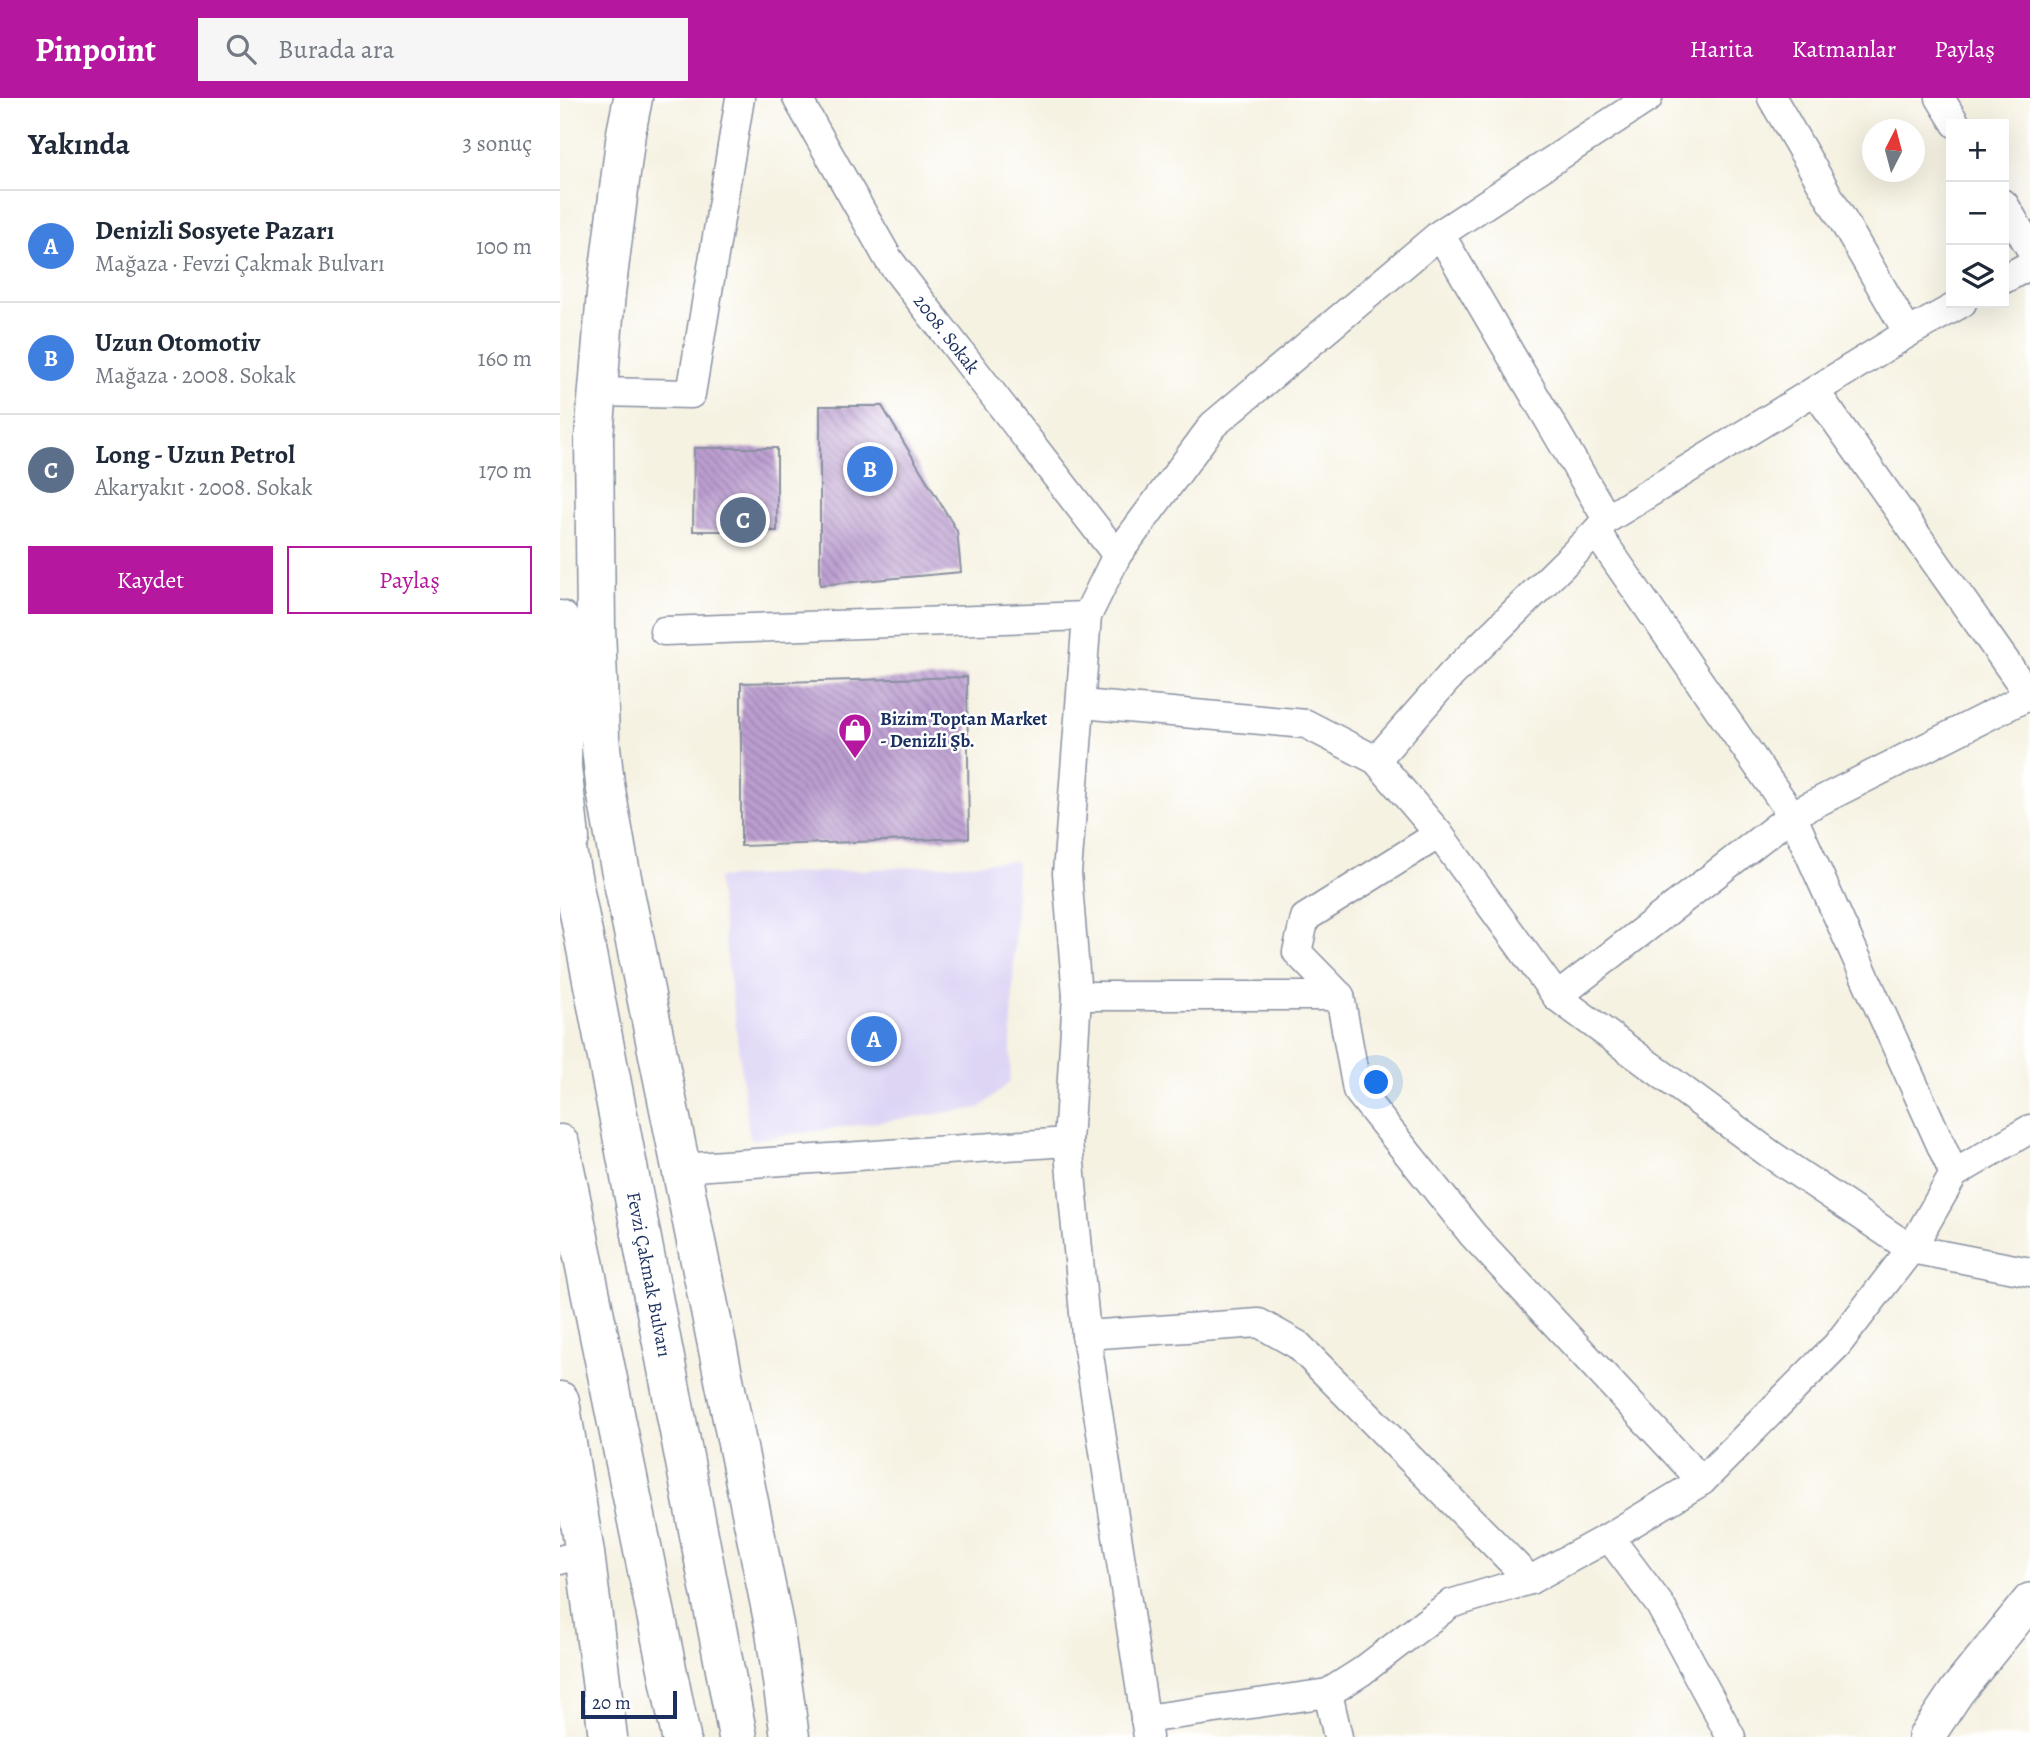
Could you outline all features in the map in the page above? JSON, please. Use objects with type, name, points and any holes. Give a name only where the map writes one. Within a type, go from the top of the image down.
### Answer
[{"type":"main road","points":[[633,98],[606,293],[594,437],[600,738],[620,872],[774,1625],[790,1737]]},
{"type":"main road","points":[[560,618],[605,784]]},
{"type":"main road","points":[[560,618],[563,684],[562,767],[578,906]]},
{"type":"main road","name":"Fevzi Çakmak Bulvarı","points":[[560,814],[738,1737]]},
{"type":"main road","points":[[560,1143],[681,1737]]},
{"type":"main road","points":[[560,1401],[572,1556],[608,1737]]},
{"type":"street","points":[[597,392],[691,394],[740,98]]},
{"type":"street","name":"2008. Sokak","points":[[797,98],[889,260],[1117,555]]},
{"type":"street","points":[[1648,98],[1440,234],[1213,425],[1117,555],[1087,616],[1067,873],[1077,996],[1068,1142],[1086,1335],[1147,1728],[1328,1693],[1361,1672],[1450,1604],[1530,1580],[1702,1481],[1838,1345],[1911,1249],[1954,1174],[2030,1129]]},
{"type":"street","points":[[1772,98],[1908,333]]},
{"type":"street","points":[[1940,98],[1953,119]]},
{"type":"street","points":[[2009,212],[2030,248]]},
{"type":"street","points":[[1440,234],[1602,525],[1792,815],[1954,1174]]},
{"type":"street","points":[[2009,276],[2030,265]]},
{"type":"street","points":[[1376,760],[1452,674],[1602,525],[1908,333],[1953,308]]},
{"type":"street","points":[[1557,997],[1792,815],[2030,695],[1815,391]]},
{"type":"street","points":[[664,631],[1087,616]]},
{"type":"street","points":[[1082,704],[1306,724],[1376,760],[1439,834],[1557,997],[1770,1154],[1911,1249],[2030,1272]]},
{"type":"street","points":[[1439,834],[1305,918],[1297,952],[1340,996],[1357,1090],[1473,1235],[1702,1481]]},
{"type":"street","points":[[1077,996],[1340,996]]},
{"type":"street","points":[[680,1168],[1068,1142]]},
{"type":"street","points":[[1086,1335],[1259,1323],[1298,1345],[1530,1580]]},
{"type":"street","points":[[1609,1536],[1660,1605],[1731,1737]]},
{"type":"street","points":[[1930,1733],[1957,1690],[2030,1601]]},
{"type":"street","points":[[1328,1693],[1338,1737]]},
{"type":"shaded area","points":[[1017,861],[1010,1082],[980,1108],[750,1140],[717,878]]},
{"type":"building","points":[[820,406],[882,406],[957,531],[961,572],[820,585]]},
{"type":"building","points":[[694,448],[777,448],[777,531],[693,531]]},
{"type":"building","name":"Bizim Toptan Market - Denizli Şb.","points":[[967,677],[969,838],[741,846],[741,683]]},
{"type":"place","name":"Uzun Otomotiv","points":[[870,469]]},
{"type":"place","name":"Long - Uzun Petrol","points":[[743,520]]},
{"type":"place","name":"Bizim Toptan Market - Denizli Şb.","points":[[855,760]]},
{"type":"place","name":"Denizli Sosyete Pazarı","points":[[874,1039]]}]
